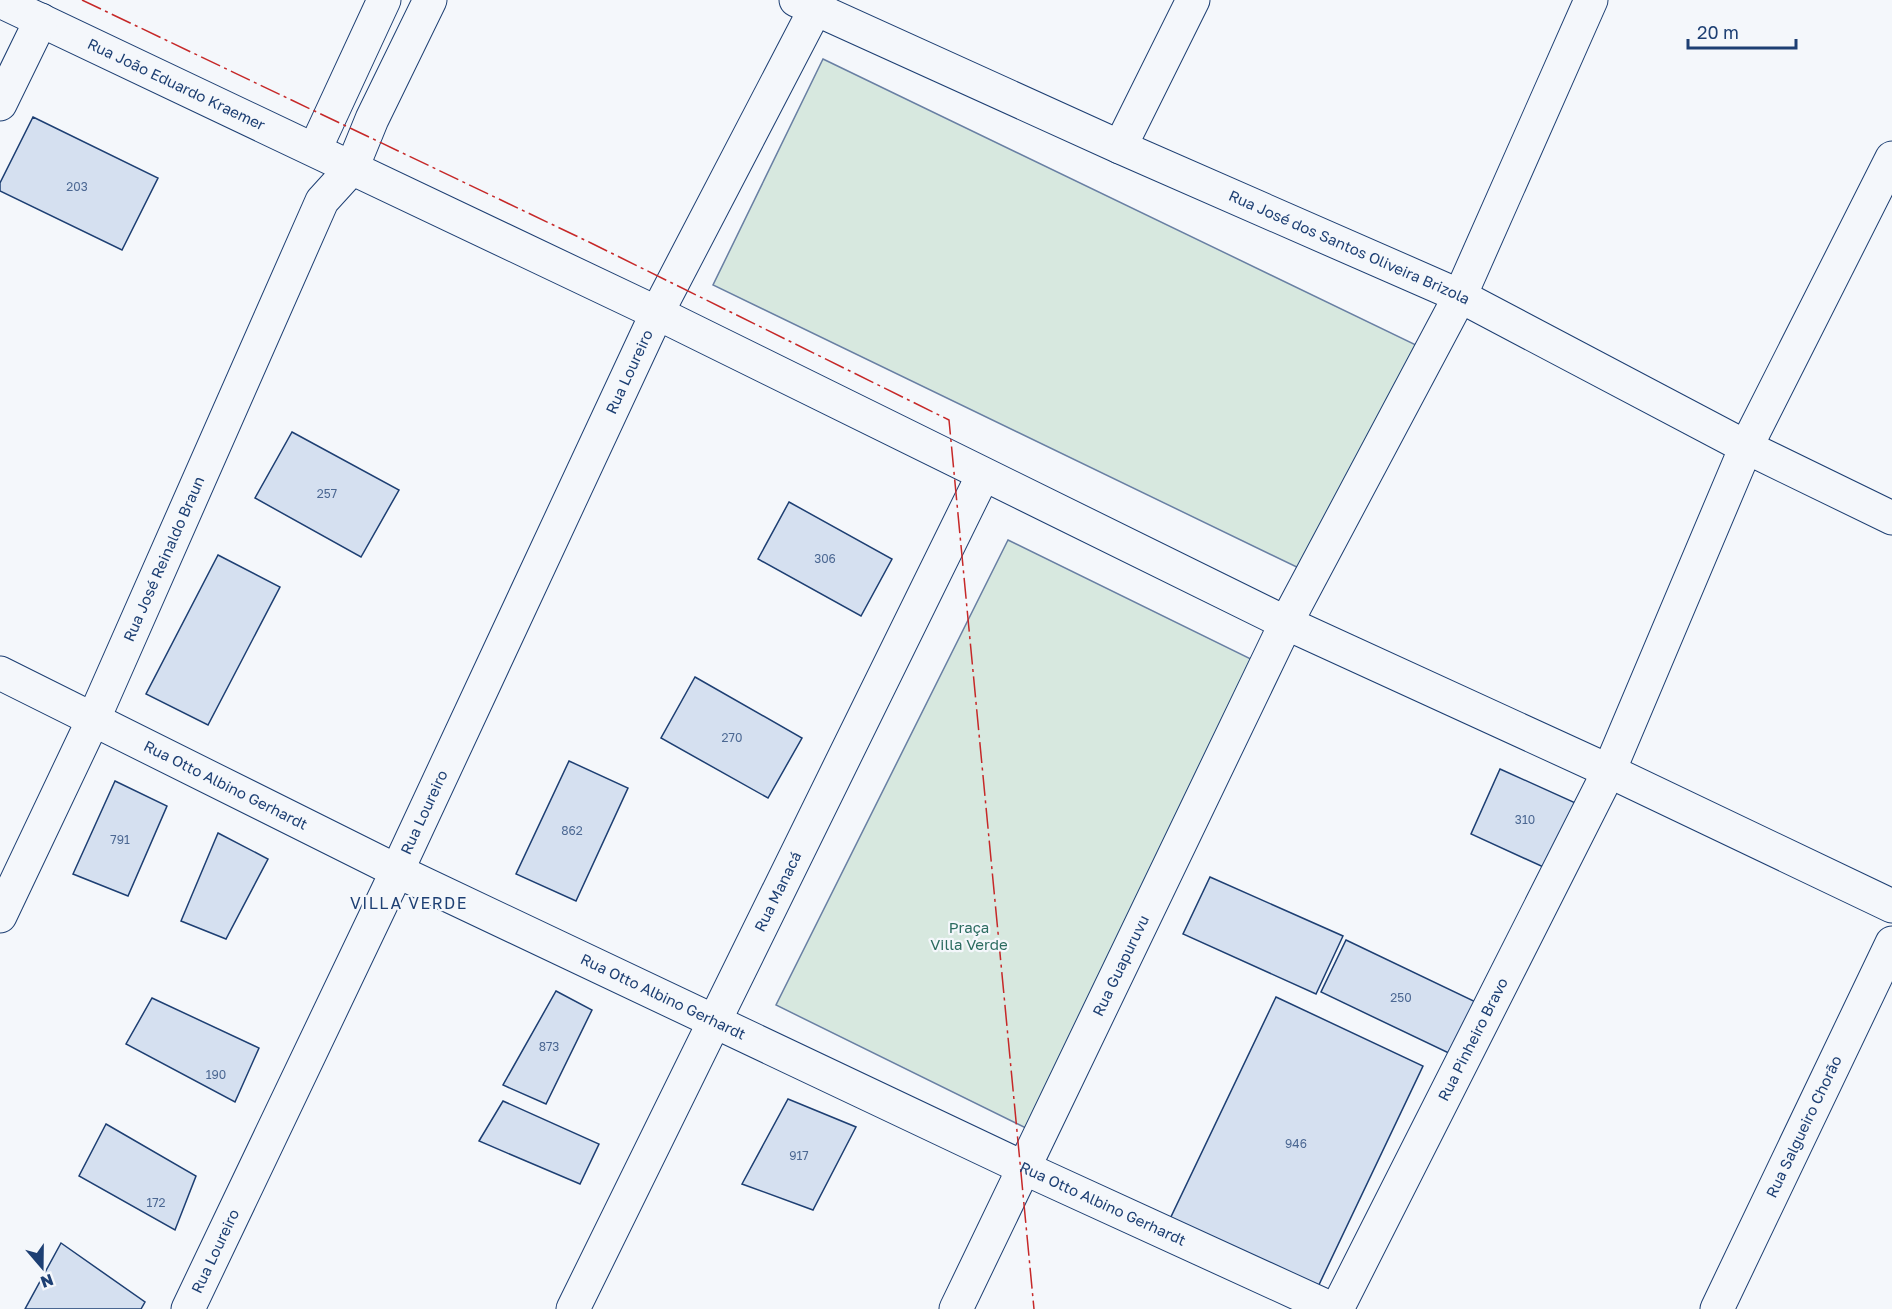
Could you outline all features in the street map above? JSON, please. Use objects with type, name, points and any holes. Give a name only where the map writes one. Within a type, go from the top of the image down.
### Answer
[{"type":"street","points":[[322,201],[315,149],[384,0]]},
{"type":"street","points":[[352,168],[372,119],[430,0]]},
{"type":"street","points":[[1120,147],[1193,0]]},
{"type":"street","name":"Rua Guapuruvu","points":[[956,1309],[1286,623],[1460,296],[1591,0]]},
{"type":"street","name":"Rua João Eduardo Kraemer","points":[[0,1],[657,312],[1286,623],[1609,771],[1892,906]]},
{"type":"street","name":"Rua José dos Santos Oliveira Brizola","points":[[811,3],[1120,147],[1460,296],[1746,447],[1892,518]]},
{"type":"street","name":"Rua Loureiro","points":[[188,1309],[397,871],[657,312],[811,3]]},
{"type":"street","points":[[0,104],[40,21]]},
{"type":"street","name":"Rua Pinheiro Bravo","points":[[1337,1309],[1609,771],[1746,447],[1892,158]]},
{"type":"street","name":"Rua José Reinaldo Braun","points":[[0,915],[94,718],[322,201],[352,168]]},
{"type":"street","name":"Rua Manacá","points":[[573,1309],[713,1020],[983,475]]},
{"type":"street","name":"Rua Otto Albino Gerhardt","points":[[0,673],[397,871],[1024,1168],[1332,1309]]},
{"type":"street","name":"Rua Salgueiro Chorão","points":[[1717,1309],[1892,943]]},
{"type":"green space","points":[[823,59],[1416,345],[1305,571],[713,285]]},
{"type":"green space","name":"Praça Villa Verde","points":[[1008,540],[1257,662],[1034,1132],[776,1005]]},
{"type":"building","points":[[33,117],[158,178],[122,250],[0,191],[0,183]]},
{"type":"building","points":[[292,432],[399,490],[361,557],[255,498]]},
{"type":"building","points":[[789,502],[892,559],[861,616],[758,559]]},
{"type":"building","points":[[218,555],[280,587],[208,725],[146,694]]},
{"type":"building","points":[[695,677],[802,738],[768,798],[661,738]]},
{"type":"building","points":[[569,761],[628,788],[576,901],[516,874]]},
{"type":"building","points":[[1500,769],[1580,805],[1550,870],[1471,834]]},
{"type":"building","points":[[115,781],[167,806],[128,896],[73,874]]},
{"type":"building","points":[[218,833],[268,859],[226,939],[181,921]]},
{"type":"building","points":[[1210,877],[1343,936],[1316,994],[1183,934]]},
{"type":"building","points":[[1346,940],[1480,1004],[1455,1056],[1321,992]]},
{"type":"building","points":[[556,991],[592,1010],[546,1104],[503,1085]]},
{"type":"building","points":[[1276,997],[1423,1066],[1316,1291],[1169,1221]]},
{"type":"building","points":[[152,998],[259,1048],[235,1102],[126,1044]]},
{"type":"building","points":[[788,1099],[856,1127],[813,1210],[742,1184]]},
{"type":"building","points":[[503,1101],[599,1144],[580,1184],[479,1141]]},
{"type":"building","points":[[106,1124],[196,1176],[175,1230],[79,1176]]},
{"type":"building","points":[[61,1243],[145,1302],[141,1309],[25,1309]]},
{"type":"power","points":[[82,0],[591,243],[949,420],[1034,1309]]},
{"type":"district","name":"VILLA VERDE","points":[[409,903]]}]
